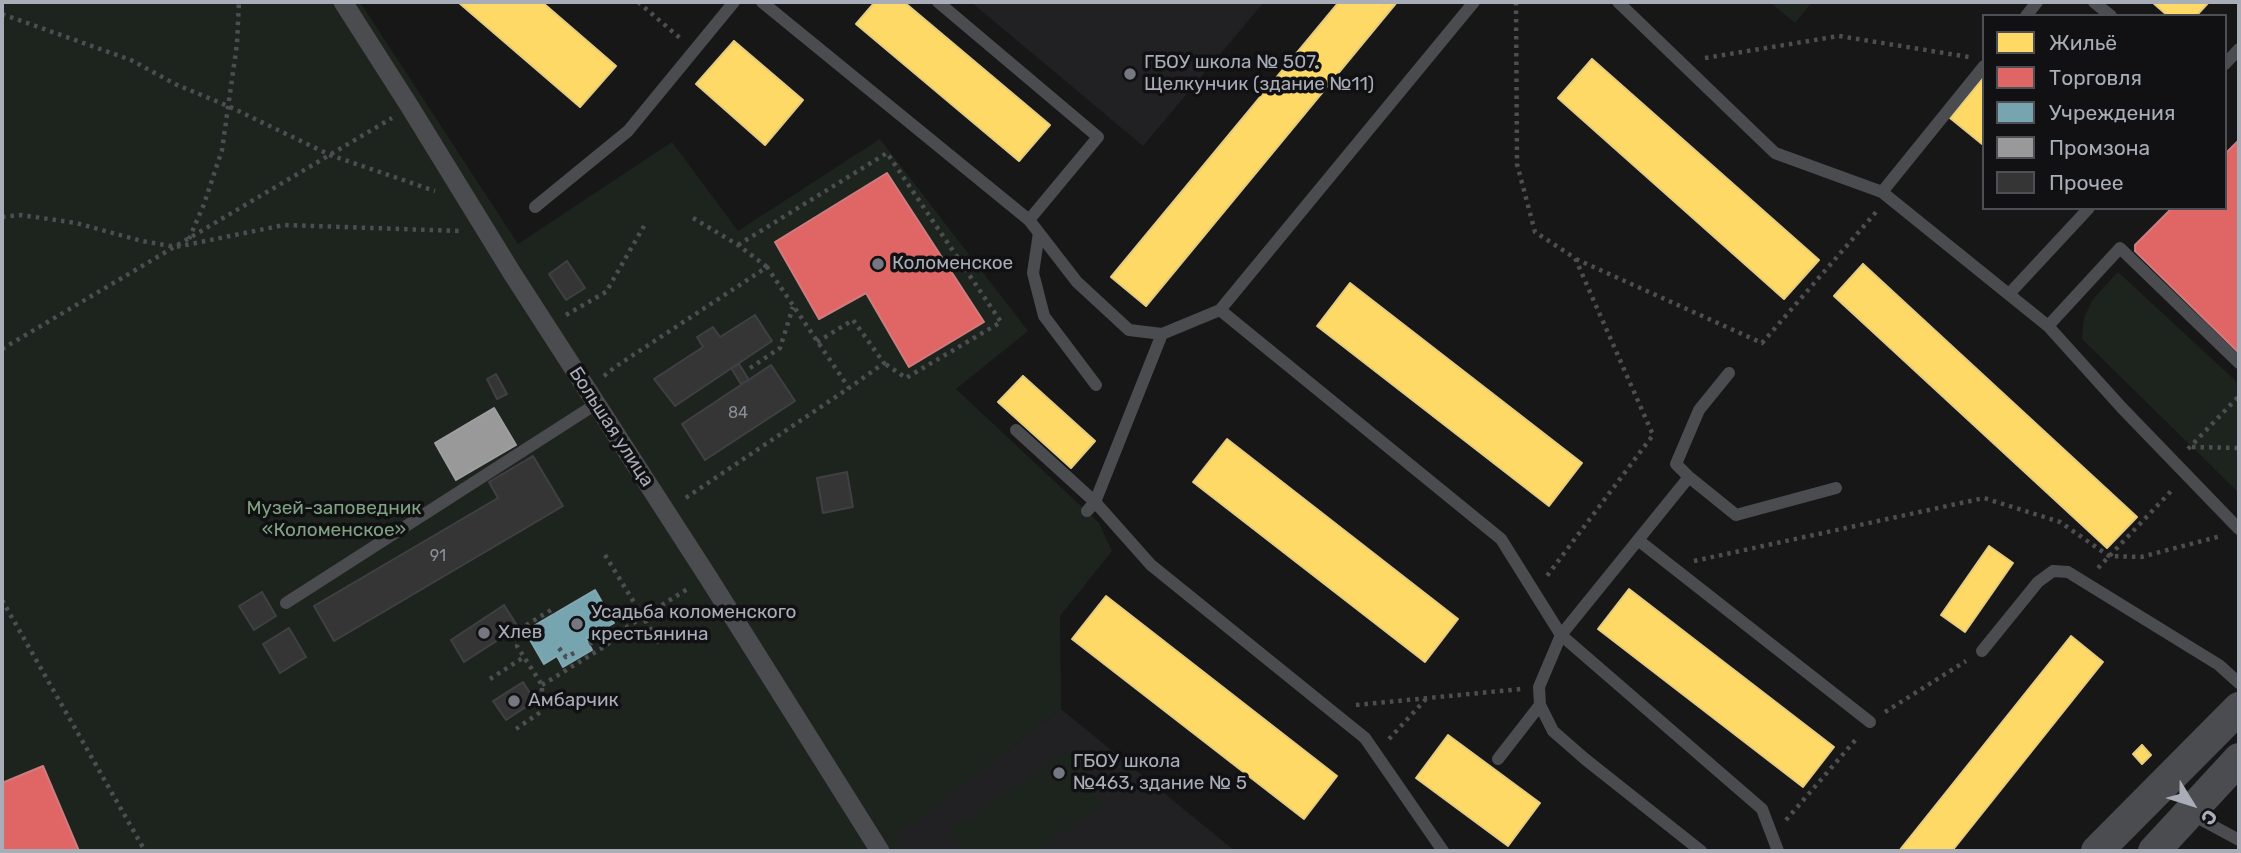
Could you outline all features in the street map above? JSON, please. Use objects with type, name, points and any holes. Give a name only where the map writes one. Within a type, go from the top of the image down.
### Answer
[{"type":"street","name":"Большая улица","points":[[343,2],[880,851]]},
{"type":"street","points":[[2097,851],[2239,708]]},
{"type":"street","points":[[2154,851],[2239,759]]},
{"type":"lane","points":[[536,207],[628,131],[734,2]]},
{"type":"lane","points":[[762,2],[1030,220],[1077,282],[1129,330],[1162,334],[1220,310],[1475,2]]},
{"type":"lane","points":[[938,2],[1098,137],[1030,220]]},
{"type":"lane","points":[[1618,2],[1775,153],[1885,195],[2048,326],[2187,475],[2233,531]]},
{"type":"lane","points":[[2094,2],[2109,14]]},
{"type":"lane","points":[[2227,62],[2239,49]]},
{"type":"lane","points":[[1885,195],[1982,69]]},
{"type":"lane","points":[[2009,294],[2088,210]]},
{"type":"lane","points":[[1039,233],[1033,273],[1044,316],[1096,385]]},
{"type":"lane","points":[[2048,326],[2120,248],[2239,362]]},
{"type":"lane","points":[[1220,310],[1501,539],[1561,635],[1762,809],[1778,851]]},
{"type":"lane","points":[[1091,507],[1162,334]]},
{"type":"lane","points":[[1729,373],[1699,410],[1676,464],[1736,515],[1836,488]]},
{"type":"lane","points":[[286,603],[592,397]]},
{"type":"lane","points":[[1016,430],[1151,565],[1365,738],[1443,851]]},
{"type":"lane","points":[[1689,477],[1561,635],[1539,688],[1539,705],[1553,731],[1585,760],[1701,851]]},
{"type":"lane","points":[[1638,540],[1870,722]]},
{"type":"lane","points":[[1982,651],[2038,582],[2053,571],[2068,572],[2219,666],[2239,683]]},
{"type":"lane","points":[[1498,759],[1539,705]]},
{"type":"lane","points":[[2190,814],[2239,840]]},
{"type":"path","points":[[188,239],[204,204],[222,150],[237,44],[239,2]]},
{"type":"path","points":[[638,2],[694,49]]},
{"type":"path","points":[[1516,2],[1517,164],[1535,232],[1575,258],[1762,344],[1885,195]]},
{"type":"path","points":[[2,14],[131,60],[330,155],[469,201]]},
{"type":"path","points":[[1680,62],[1839,36],[1970,57]]},
{"type":"path","points":[[2,349],[410,107]]},
{"type":"path","points":[[738,245],[887,153],[1001,322],[906,377],[884,363],[853,320],[817,342]]},
{"type":"path","points":[[2,217],[21,215],[76,223],[142,241],[176,247],[284,225],[487,232]]},
{"type":"path","points":[[693,218],[738,245],[767,267],[849,388]]},
{"type":"path","points":[[547,326],[606,292],[644,226]]},
{"type":"path","points":[[1534,593],[1653,435],[1575,258]]},
{"type":"path","points":[[592,397],[615,367],[767,267]]},
{"type":"path","points":[[750,368],[780,348],[793,306]]},
{"type":"path","points":[[664,510],[692,495],[884,363]]},
{"type":"path","points":[[2176,463],[2239,396]]},
{"type":"path","points":[[2191,447],[2239,448]]},
{"type":"path","points":[[2109,556],[2187,475]]},
{"type":"path","points":[[1676,570],[1692,562],[1984,498],[2060,522],[2109,556],[2141,557],[2233,531]]},
{"type":"path","points":[[605,555],[659,643]]},
{"type":"path","points":[[589,644],[619,632],[708,577]]},
{"type":"path","points":[[2,600],[145,851]]},
{"type":"path","points":[[516,729],[542,711],[542,685],[517,646],[523,627],[551,610],[554,614]]},
{"type":"path","points":[[542,685],[607,645],[619,632]]},
{"type":"path","points":[[559,648],[566,657],[578,651]]},
{"type":"path","points":[[1870,722],[1982,651]]},
{"type":"path","points":[[490,679],[524,657]]},
{"type":"path","points":[[1327,708],[1539,688]]},
{"type":"path","points":[[1376,754],[1426,698]]},
{"type":"path","points":[[1773,836],[1861,733]]},
{"type":"shaded area","name":"ГБОУ школа № 507, Щелкунчик (здание №11)","points":[[971,2],[1264,2],[1143,146]]},
{"type":"shaded area","name":"ГБОУ школа №463, здание № 5","points":[[1061,709],[1235,851],[904,851],[895,837]]},
{"type":"green space","name":"Музей-заповедник «Коломенское»","points":[[2,2],[360,2],[518,244],[672,142],[738,231],[880,139],[1028,331],[956,389],[1099,523],[1112,551],[1060,616],[1061,709],[896,837],[904,851],[2,851]]},
{"type":"green space","points":[[1770,2],[1812,2],[1795,23]]},
{"type":"green space","points":[[2118,272],[2239,384],[2239,493],[2082,339],[2084,318],[2093,299]]},
{"type":"green space","points":[[1068,751],[1104,806],[1035,851],[962,851],[948,830]]},
{"type":"building: Жильё","points":[[458,2],[542,2],[616,66],[580,107]]},
{"type":"building: Жильё","points":[[875,2],[904,2],[1050,125],[1019,161],[856,24]]},
{"type":"building: Жильё","points":[[1339,2],[1397,2],[1146,306],[1111,277]]},
{"type":"building: Жильё","points":[[2152,2],[2209,2],[2198,14],[2166,14]]},
{"type":"building: Жильё","points":[[734,41],[803,100],[765,145],[696,84]]},
{"type":"building: Жильё","points":[[1592,59],[1819,260],[1784,299],[1558,98]]},
{"type":"building: Жильё","points":[[1982,79],[1982,144],[1950,118]]},
{"type":"building: Жильё","points":[[1863,264],[2137,517],[2107,548],[1834,296]]},
{"type":"building: Жильё","points":[[1350,283],[1582,463],[1549,506],[1317,326]]},
{"type":"building: Жильё","points":[[1023,376],[1095,441],[1071,468],[998,402]]},
{"type":"building: Жильё","points":[[1227,439],[1458,619],[1425,662],[1193,482]]},
{"type":"building: Жильё","points":[[1989,546],[2013,563],[1965,632],[1941,615]]},
{"type":"building: Жильё","points":[[1629,589],[1834,747],[1803,787],[1598,629]]},
{"type":"building: Жильё","points":[[1106,596],[1337,776],[1304,819],[1072,639]]},
{"type":"building: Жильё","points":[[2071,636],[2103,662],[1952,851],[1899,851]]},
{"type":"building: Жильё","points":[[1448,735],[1540,803],[1508,846],[1416,778]]},
{"type":"building: Жильё","points":[[2142,745],[2151,755],[2142,764],[2133,754]]},
{"type":"building: Торговля","points":[[2239,140],[2239,353],[2135,251],[2135,245],[2170,210],[2227,210],[2227,152]]},
{"type":"building: Торговля","points":[[887,173],[984,322],[909,367],[866,293],[819,319],[775,242]]},
{"type":"building: Торговля","points":[[43,766],[79,851],[2,851],[2,783]]},
{"type":"building: Учреждения","name":"Усадьба коломенского крестьянина","points":[[595,590],[614,623],[586,639],[592,650],[563,667],[557,656],[544,664],[525,631]]},
{"type":"building: Промзона","points":[[494,408],[516,445],[456,480],[435,443]]},
{"type":"building: Прочее","points":[[567,261],[585,288],[566,300],[549,274]]},
{"type":"building: Прочее","points":[[755,315],[772,341],[675,406],[654,379],[703,347],[697,337],[713,327],[720,337]]},
{"type":"building: Прочее","points":[[739,364],[749,380],[741,384],[731,368]]},
{"type":"building: Прочее","points":[[771,365],[795,401],[705,460],[682,424]]},
{"type":"building: Прочее","points":[[496,374],[507,394],[497,399],[487,379]]},
{"type":"building: Прочее","points":[[533,456],[563,506],[334,641],[314,606],[498,498],[489,482]]},
{"type":"building: Прочее","points":[[847,472],[853,507],[823,513],[817,478]]},
{"type":"building: Прочее","points":[[262,592],[276,616],[254,630],[239,606]]},
{"type":"building: Прочее","name":"Хлев","points":[[504,605],[518,627],[464,662],[451,640]]},
{"type":"building: Прочее","points":[[289,628],[306,657],[280,673],[263,644]]},
{"type":"building: Прочее","name":"Амбарчик","points":[[523,682],[535,701],[506,720],[493,701]]},
{"type":"place","name":"ГБОУ школа № 507, Щелкунчик (здание №11)","points":[[1130,74]]},
{"type":"place","name":"Коломенское","points":[[878,264]]},
{"type":"place","name":"Усадьба коломенского крестьянина","points":[[577,624]]},
{"type":"place","name":"Хлев","points":[[484,633]]},
{"type":"place","name":"Амбарчик","points":[[514,701]]},
{"type":"place","name":"ГБОУ школа №463, здание № 5","points":[[1059,773]]}]
